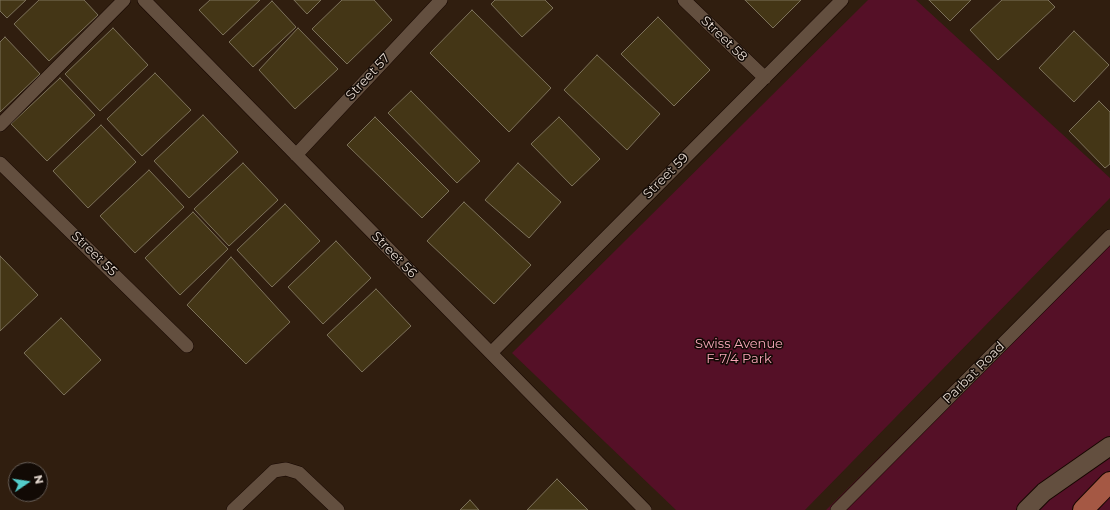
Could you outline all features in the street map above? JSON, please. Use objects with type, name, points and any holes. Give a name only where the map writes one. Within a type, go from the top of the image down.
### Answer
[{"type":"main road","points":[[1026,510],[1044,492],[1110,446]]},
{"type":"main road","points":[[1083,510],[1110,482]]},
{"type":"street","points":[[0,125],[124,0]]},
{"type":"street","name":"Street 56","points":[[144,0],[645,510]]},
{"type":"street","name":"Street 58","points":[[684,0],[764,78]]},
{"type":"street","name":"Street 59","points":[[490,353],[842,0]]},
{"type":"street","name":"Street 57","points":[[296,155],[433,2]]},
{"type":"street","name":"Street 55","points":[[0,163],[187,346]]},
{"type":"street","name":"Parbat Road","points":[[837,510],[1110,236]]},
{"type":"street","points":[[233,510],[274,471],[286,469],[299,473],[338,510]]},
{"type":"green space","name":"Swiss Avenue F-7/4 Park","points":[[868,0],[916,0],[1110,178],[1110,198],[805,510],[676,510],[512,353]]},
{"type":"green space","points":[[1110,229],[1110,510],[826,510]]},
{"type":"building","points":[[0,0],[26,0],[7,18],[0,11]]},
{"type":"building","points":[[39,0],[84,0],[98,15],[49,61],[14,24]]},
{"type":"building","points":[[210,0],[260,0],[223,35],[199,10]]},
{"type":"building","points":[[294,0],[321,0],[307,14]]},
{"type":"building","points":[[342,0],[374,0],[392,20],[347,64],[312,29]]},
{"type":"building","points":[[495,0],[545,0],[553,8],[522,37],[491,4]]},
{"type":"building","points":[[745,0],[801,0],[773,28]]},
{"type":"building","points":[[929,0],[971,0],[950,21]]},
{"type":"building","points":[[1002,0],[1048,0],[1055,7],[998,60],[970,30]]},
{"type":"building","points":[[272,1],[296,27],[253,67],[229,42]]},
{"type":"building","points":[[472,10],[551,88],[509,132],[430,53]]},
{"type":"building","points":[[658,17],[710,70],[674,106],[621,54]]},
{"type":"building","points":[[113,28],[148,65],[100,111],[65,74]]},
{"type":"building","points":[[298,28],[338,69],[295,109],[259,70]]},
{"type":"building","points":[[1074,31],[1109,65],[1074,102],[1039,68]]},
{"type":"building","points":[[5,37],[40,74],[0,112],[0,42]]},
{"type":"building","points":[[597,55],[660,114],[627,150],[564,90]]},
{"type":"building","points":[[155,73],[191,110],[142,156],[107,119]]},
{"type":"building","points":[[60,78],[95,115],[47,161],[11,124]]},
{"type":"building","points":[[411,91],[480,161],[457,183],[388,113]]},
{"type":"building","points":[[1099,101],[1110,112],[1110,164],[1105,168],[1069,131]]},
{"type":"building","points":[[203,115],[238,152],[189,198],[154,161]]},
{"type":"building","points":[[375,117],[449,191],[422,218],[347,145]]},
{"type":"building","points":[[559,117],[600,159],[572,186],[531,144]]},
{"type":"building","points":[[101,125],[136,162],[88,208],[53,171]]},
{"type":"building","points":[[243,163],[278,200],[229,246],[194,209]]},
{"type":"building","points":[[518,163],[561,202],[529,238],[485,200]]},
{"type":"building","points":[[149,170],[184,207],[135,253],[100,216]]},
{"type":"building","points":[[464,202],[531,265],[494,304],[427,241]]},
{"type":"building","points":[[285,204],[320,241],[272,287],[237,250]]},
{"type":"building","points":[[193,212],[228,249],[180,295],[145,258]]},
{"type":"building","points":[[336,241],[371,278],[323,324],[288,287]]},
{"type":"building","points":[[0,256],[38,295],[0,331]]},
{"type":"building","points":[[231,257],[290,322],[246,364],[187,305]]},
{"type":"building","points":[[376,289],[411,326],[362,372],[327,335]]},
{"type":"building","points":[[61,318],[101,360],[64,395],[24,353]]},
{"type":"building","points":[[557,479],[588,510],[527,510]]},
{"type":"building","points":[[470,500],[479,510],[460,510]]}]
